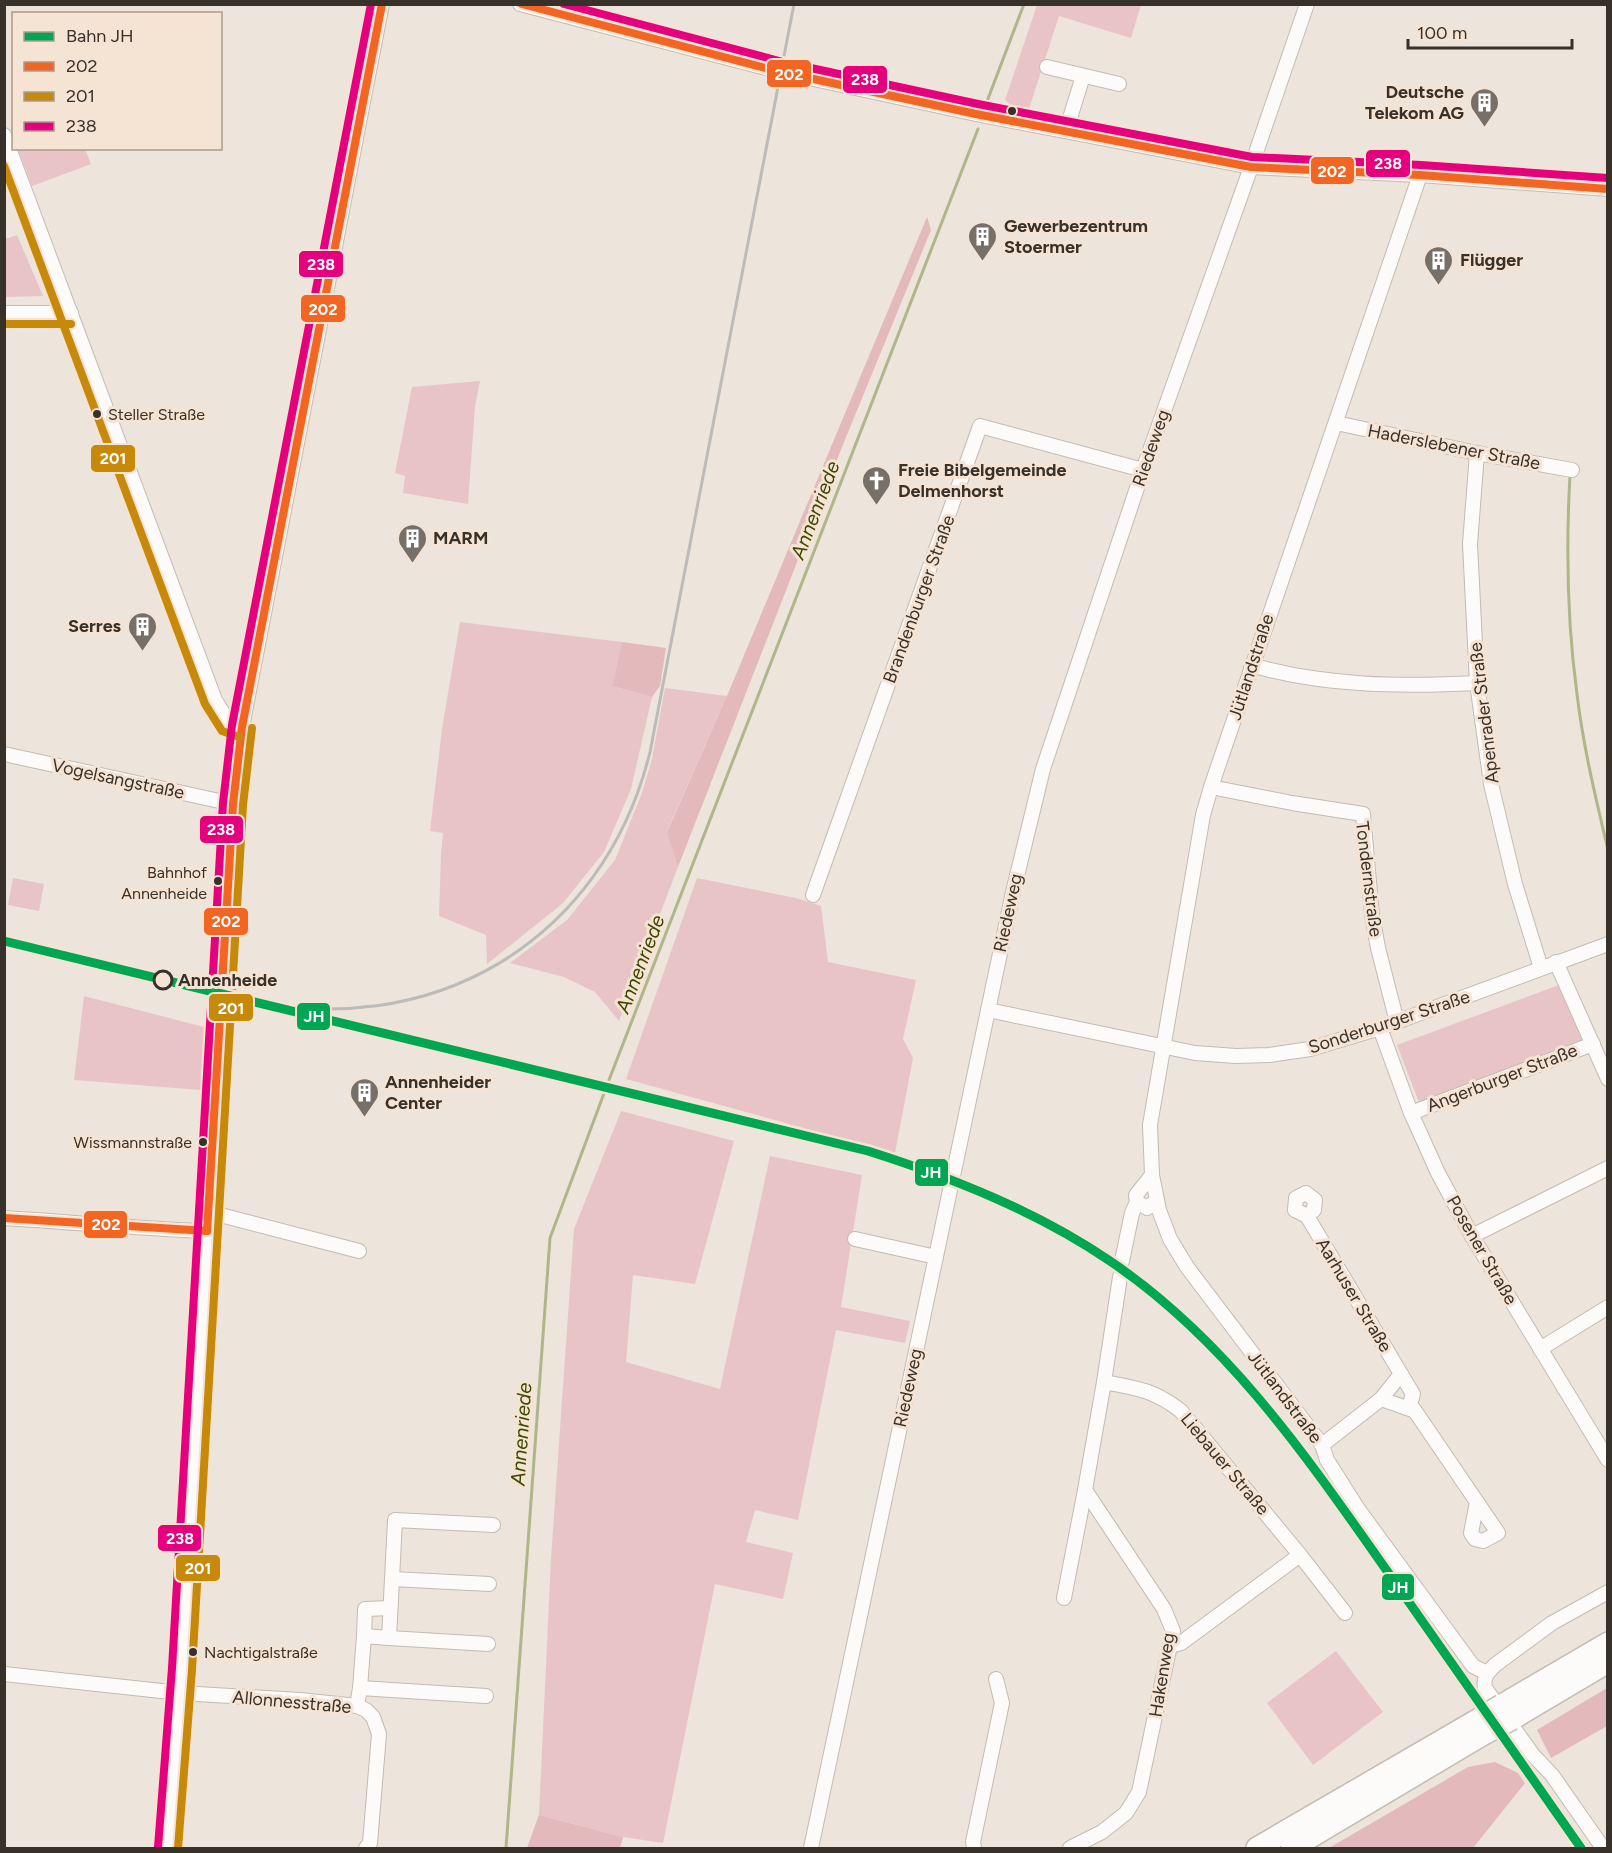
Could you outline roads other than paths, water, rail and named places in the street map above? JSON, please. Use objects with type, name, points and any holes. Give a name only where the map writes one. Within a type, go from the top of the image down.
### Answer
[{"type":"highway","points":[[1257,1848],[1478,1729],[1507,1712],[1608,1643]]},
{"type":"highway","points":[[1507,1712],[1608,1662]]},
{"type":"highway","points":[[1292,1848],[1478,1729]]},
{"type":"street","points":[[168,1848],[180,1693],[232,804],[242,727],[382,4]]},
{"type":"street","points":[[520,4],[748,64],[982,115],[1251,167],[1420,175],[1608,189]]},
{"type":"street","name":"Riedeweg","points":[[811,1848],[988,1010],[1022,852],[1043,769],[1143,470],[1307,4]]},
{"type":"street","points":[[1047,67],[1119,84]]},
{"type":"street","points":[[1065,131],[1083,76]]},
{"type":"street","points":[[4,135],[215,700],[230,724],[242,727]]},
{"type":"street","name":"Jütlandstraße","points":[[1420,175],[1251,665],[1203,815],[1150,1125],[1152,1175],[1157,1200],[1170,1239],[1186,1267],[1322,1445],[1327,1460],[1358,1509],[1473,1666],[1487,1673]]},
{"type":"street","points":[[4,313],[71,313]]},
{"type":"street","name":"Haderslebener Straße","points":[[1336,423],[1477,453],[1572,470]]},
{"type":"street","name":"Brandenburger Straße","points":[[813,895],[981,426],[1143,470]]},
{"type":"street","name":"Apenrader Straße","points":[[1477,453],[1470,544],[1477,683],[1491,784],[1515,884],[1542,968]]},
{"type":"street","points":[[1251,665],[1282,674],[1320,680],[1412,686],[1477,683]]},
{"type":"street","name":"Vogelsangstraße","points":[[4,754],[232,804]]},
{"type":"street","name":"Tondernstraße","points":[[1211,787],[1363,814],[1372,915],[1397,1022]]},
{"type":"street","name":"Sonderburger Straße","points":[[988,1010],[1205,1053],[1269,1055],[1310,1049],[1380,1028],[1608,944]]},
{"type":"street","points":[[1556,962],[1608,1078]]},
{"type":"street","name":"Posener Straße","points":[[1380,1028],[1411,1113],[1438,1173],[1472,1236],[1606,1453]]},
{"type":"street","name":"Angerburger Straße","points":[[1411,1113],[1593,1044]]},
{"type":"street","points":[[1472,1236],[1608,1168]]},
{"type":"street","points":[[1122,1261],[1132,1213],[1137,1202],[1136,1195],[1152,1175]]},
{"type":"street","points":[[1137,1202],[1147,1208],[1157,1200]]},
{"type":"street","points":[[208,1212],[359,1251]]},
{"type":"street","name":"Aarhuser Straße","points":[[1307,1216],[1413,1394],[1410,1404],[1477,1502]]},
{"type":"street","points":[[4,1218],[101,1224],[136,1229],[207,1231]]},
{"type":"street","points":[[855,1239],[936,1257]]},
{"type":"street","points":[[1064,1598],[1104,1382],[1120,1277]]},
{"type":"street","points":[[1540,1348],[1608,1307]]},
{"type":"street","points":[[1322,1445],[1381,1399],[1401,1374]]},
{"type":"street","name":"Liebauer Straße","points":[[1104,1382],[1149,1391],[1165,1398],[1181,1411],[1345,1613]]},
{"type":"street","points":[[1381,1399],[1415,1411]]},
{"type":"street","name":"Hakenweg","points":[[1070,1848],[1102,1832],[1126,1813],[1139,1792],[1173,1631],[1164,1609],[1084,1490]]},
{"type":"street","points":[[389,1638],[395,1520],[493,1525]]},
{"type":"street","points":[[1170,1646],[1180,1643],[1300,1555]]},
{"type":"street","points":[[392,1579],[489,1584]]},
{"type":"street","points":[[1603,1848],[1552,1775],[1533,1755],[1485,1688],[1483,1680],[1487,1673],[1552,1623],[1608,1592]]},
{"type":"street","points":[[357,1706],[365,1609],[390,1608]]},
{"type":"street","points":[[364,1636],[488,1644]]},
{"type":"street","points":[[4,1674],[180,1693]]},
{"type":"street","points":[[974,1848],[973,1842],[1002,1703],[996,1679]]},
{"type":"street","points":[[360,1688],[486,1696]]},
{"type":"street","name":"Allonnesstraße","points":[[180,1693],[300,1700],[357,1706],[366,1710],[373,1717],[378,1734],[370,1843],[366,1848]]},
{"type":"waterway","name":"Annenriede","points":[[986,104],[1024,4]]},
{"type":"waterway","name":"Annenriede","points":[[506,1848],[550,1238],[609,1080],[978,129]]},
{"type":"waterway","points":[[1570,475],[1568,584],[1571,639],[1586,753],[1608,850]]},
{"type":"railway","points":[[238,998],[309,1008],[376,1006],[440,991],[498,964],[549,926],[593,877],[627,819],[650,752],[794,4]]},
{"type":"rail line","name":"JH","points":[[4,941],[868,1151],[993,1197],[1082,1243],[1153,1293],[1231,1367],[1266,1407],[1331,1491],[1581,1848]]},
{"type":"place","name":"Deutsche Telekom AG","points":[[1485,128]]},
{"type":"place","name":"Gewerbezentrum Stoermer","points":[[983,262]]},
{"type":"place","name":"Flügger","points":[[1439,286]]},
{"type":"place","name":"Steller Straße","points":[[97,414]]},
{"type":"place","name":"Freie Bibelgemeinde Delmenhorst","points":[[877,506]]},
{"type":"place","name":"MARM","points":[[412,564]]},
{"type":"place","name":"Serres","points":[[142,652]]},
{"type":"place","name":"Bahnhof Annenheide","points":[[218,881]]},
{"type":"place","name":"Annenheide","points":[[163,980]]},
{"type":"place","name":"Annenheider Center","points":[[364,1118]]},
{"type":"place","name":"Wissmannstraße","points":[[203,1142]]},
{"type":"place","name":"Nachtigalstraße","points":[[193,1652]]}]
